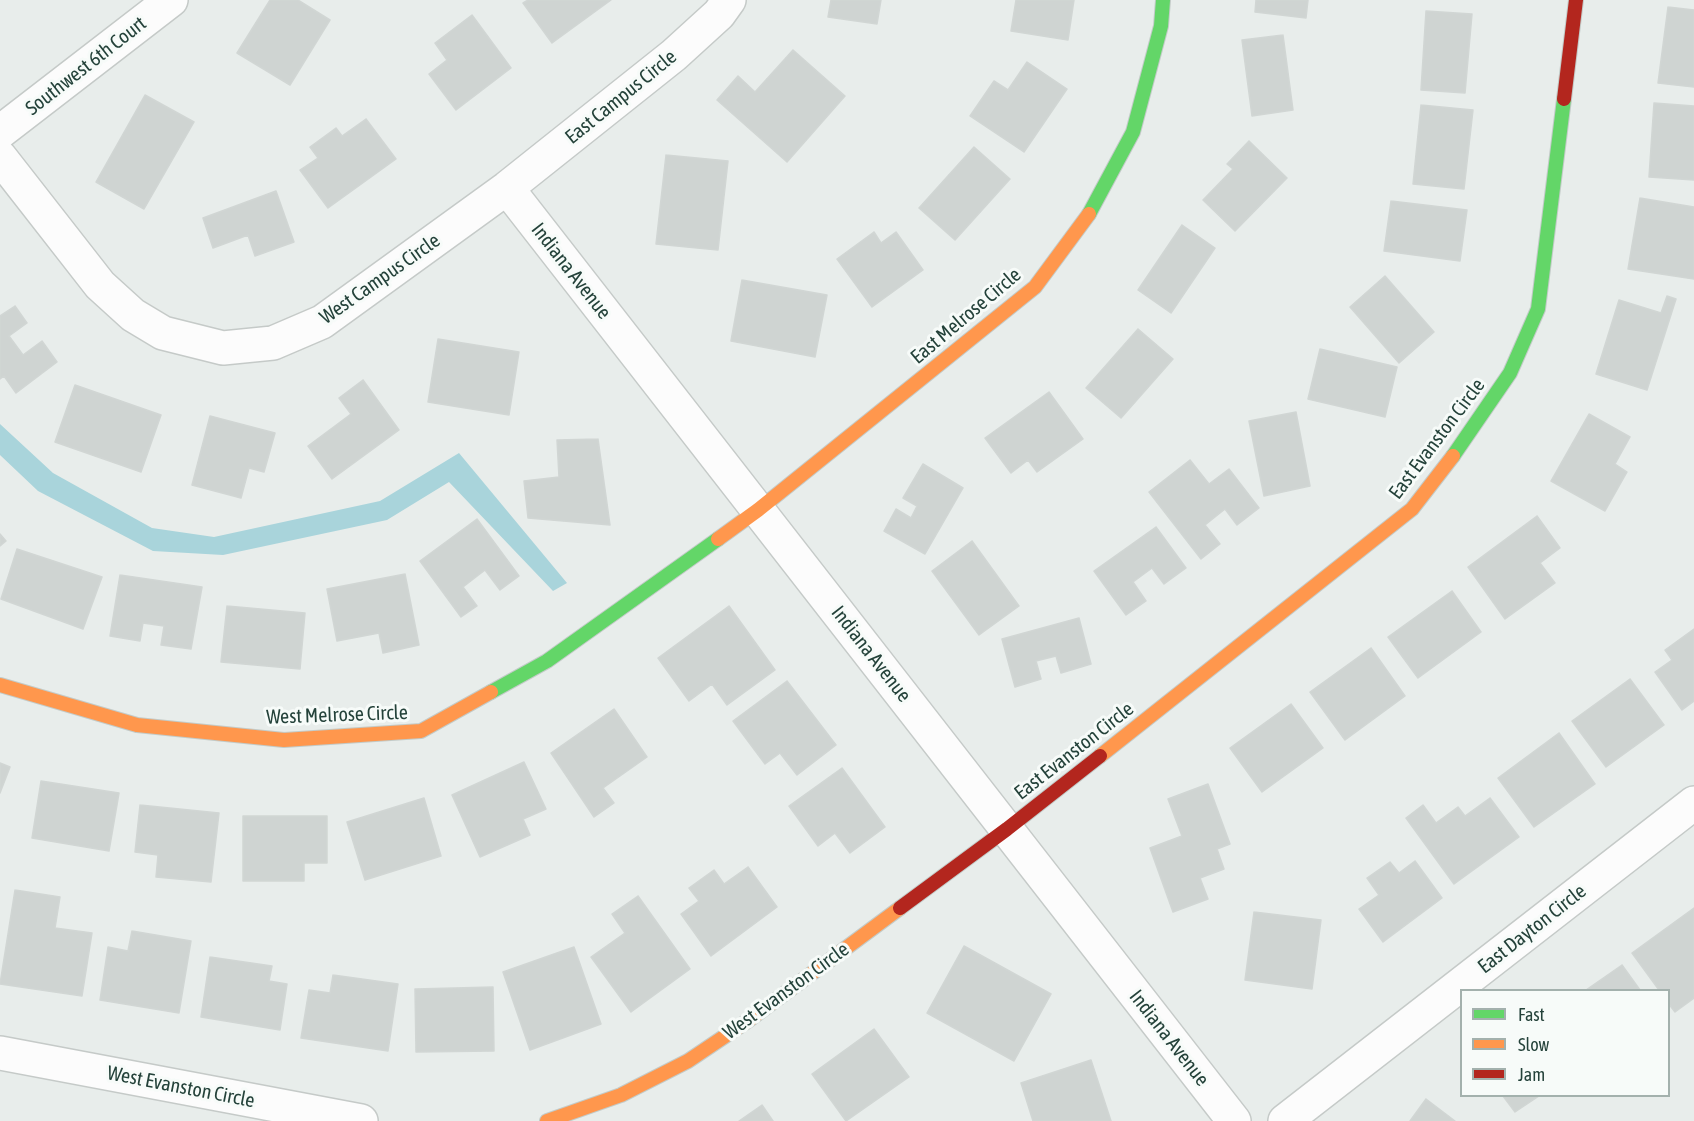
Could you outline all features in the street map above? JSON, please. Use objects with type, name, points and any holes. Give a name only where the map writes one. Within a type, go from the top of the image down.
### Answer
[{"type":"street","name":"Southwest 6th Court","points":[[0,132],[171,0]]},
{"type":"street","name":"East Campus Circle","points":[[507,188],[674,55],[719,14],[729,0]]},
{"type":"street","name":"East Melrose Circle","points":[[758,510],[1035,287],[1090,212],[1133,132],[1161,26],[1163,0]]},
{"type":"street","name":"East Evanston Circle","points":[[1007,829],[1412,509],[1465,441],[1510,373],[1538,309],[1576,0]]},
{"type":"street","name":"West Campus Circle","points":[[0,157],[100,285],[133,315],[163,333],[223,348],[273,343],[322,322],[507,188]]},
{"type":"street","name":"Indiana Avenue","points":[[507,188],[1234,1121]]},
{"type":"street","name":"West Melrose Circle","points":[[0,685],[136,724],[171,728],[284,740],[421,731],[546,661],[758,510]]},
{"type":"street","name":"East Dayton Circle","points":[[1285,1121],[1694,803]]},
{"type":"street","name":"West Evanston Circle","points":[[547,1121],[621,1095],[688,1061],[749,1020],[1007,829]]},
{"type":"street","name":"West Evanston Circle","points":[[0,1053],[361,1121]]},
{"type":"water","points":[[0,424],[53,473],[152,528],[214,537],[380,501],[459,453],[567,583],[553,591],[449,482],[387,520],[223,555],[153,551],[38,491],[0,455]]},
{"type":"building","points":[[270,0],[298,0],[330,20],[290,85],[237,53]]},
{"type":"building","points":[[528,0],[611,0],[552,43],[523,3]]},
{"type":"building","points":[[831,0],[881,0],[877,24],[828,17]]},
{"type":"building","points":[[1016,0],[1074,0],[1068,40],[1011,31]]},
{"type":"building","points":[[1256,0],[1308,0],[1306,18],[1255,12]]},
{"type":"building","points":[[1668,7],[1694,10],[1694,87],[1658,83]]},
{"type":"building","points":[[1426,11],[1472,14],[1465,93],[1421,90]]},
{"type":"building","points":[[472,15],[511,68],[456,110],[429,74],[447,60],[435,43]]},
{"type":"building","points":[[1283,35],[1293,110],[1252,116],[1242,40]]},
{"type":"building","points":[[793,50],[845,96],[787,162],[717,100],[738,76],[755,92]]},
{"type":"building","points":[[1027,62],[1067,89],[1024,152],[970,116],[994,81],[1008,90]]},
{"type":"building","points":[[145,95],[194,122],[144,209],[96,182]]},
{"type":"building","points":[[1654,103],[1694,106],[1694,180],[1649,177]]},
{"type":"building","points":[[1421,105],[1473,110],[1464,189],[1413,184]]},
{"type":"building","points":[[366,119],[396,159],[328,208],[300,170],[318,158],[310,147],[336,128],[342,136]]},
{"type":"building","points":[[1249,141],[1287,178],[1235,231],[1203,200],[1233,169],[1227,164]]},
{"type":"building","points":[[974,147],[1010,179],[955,240],[919,208]]},
{"type":"building","points":[[666,155],[728,161],[718,250],[656,244]]},
{"type":"building","points":[[276,191],[294,242],[255,256],[248,235],[213,248],[203,218]]},
{"type":"building","points":[[1640,198],[1694,207],[1694,279],[1628,269]]},
{"type":"building","points":[[1391,201],[1467,210],[1460,261],[1384,251]]},
{"type":"building","points":[[1182,225],[1215,248],[1171,313],[1138,290]]},
{"type":"building","points":[[874,232],[881,243],[896,232],[923,270],[872,307],[837,259]]},
{"type":"building","points":[[1385,276],[1434,332],[1399,363],[1350,307]]},
{"type":"building","points":[[742,280],[827,295],[815,357],[731,341]]},
{"type":"building","points":[[1667,296],[1676,299],[1647,390],[1596,374],[1619,300],[1661,313]]},
{"type":"building","points":[[15,306],[27,323],[9,336],[23,355],[42,341],[57,362],[16,393],[4,376],[0,379],[0,316]]},
{"type":"building","points":[[1138,329],[1173,359],[1121,418],[1086,388]]},
{"type":"building","points":[[438,339],[519,352],[509,415],[428,402]]},
{"type":"building","points":[[1320,349],[1397,367],[1385,417],[1308,399]]},
{"type":"building","points":[[363,380],[399,430],[332,479],[308,446],[351,414],[339,398]]},
{"type":"building","points":[[75,385],[161,415],[141,472],[55,442]]},
{"type":"building","points":[[1049,392],[1083,439],[1037,472],[1028,460],[1011,473],[985,438]]},
{"type":"building","points":[[1296,412],[1310,486],[1264,496],[1249,421]]},
{"type":"building","points":[[1589,414],[1630,437],[1615,464],[1627,472],[1605,511],[1551,481]]},
{"type":"building","points":[[210,416],[275,433],[264,472],[249,468],[241,498],[192,485]]},
{"type":"building","points":[[598,439],[610,525],[528,518],[524,481],[559,477],[557,440]]},
{"type":"building","points":[[1190,460],[1209,484],[1229,469],[1259,508],[1237,525],[1225,509],[1205,525],[1220,544],[1201,559],[1149,492]]},
{"type":"building","points":[[923,464],[963,488],[925,554],[884,531],[896,509],[911,518],[917,506],[903,498]]},
{"type":"building","points":[[1537,516],[1560,548],[1540,563],[1555,583],[1505,619],[1468,567]]},
{"type":"building","points":[[477,519],[519,576],[500,590],[485,570],[463,587],[477,606],[461,617],[420,561]]},
{"type":"building","points":[[1156,527],[1186,568],[1164,584],[1152,568],[1133,582],[1146,601],[1126,615],[1094,571]]},
{"type":"building","points":[[0,534],[6,541],[0,546]]},
{"type":"building","points":[[972,541],[1019,606],[979,635],[932,571]]},
{"type":"building","points":[[17,549],[102,577],[83,629],[1,599]]},
{"type":"building","points":[[405,574],[419,645],[383,653],[379,633],[337,641],[327,589]]},
{"type":"building","points":[[120,575],[202,587],[191,649],[161,645],[164,626],[143,623],[140,641],[110,636]]},
{"type":"building","points":[[1452,591],[1481,632],[1418,678],[1388,637]]},
{"type":"building","points":[[227,606],[305,613],[300,669],[221,662]]},
{"type":"building","points":[[729,606],[775,670],[727,705],[712,684],[689,701],[658,658]]},
{"type":"building","points":[[1079,618],[1091,664],[1061,673],[1056,656],[1036,661],[1041,679],[1015,687],[1002,639]]},
{"type":"building","points":[[1694,629],[1694,701],[1682,710],[1655,672],[1672,660],[1665,650]]},
{"type":"building","points":[[1371,648],[1405,696],[1345,740],[1310,692]]},
{"type":"building","points":[[1630,679],[1664,725],[1606,767],[1572,721]]},
{"type":"building","points":[[787,681],[836,745],[797,775],[780,753],[765,764],[733,721]]},
{"type":"building","points":[[1291,704],[1323,748],[1262,792],[1230,748]]},
{"type":"building","points":[[614,709],[647,757],[603,788],[614,803],[594,817],[551,753]]},
{"type":"building","points":[[1559,733],[1595,784],[1534,827],[1498,778]]},
{"type":"building","points":[[524,762],[546,809],[523,819],[530,835],[480,857],[452,795]]},
{"type":"building","points":[[0,763],[10,767],[0,793]]},
{"type":"building","points":[[842,768],[885,827],[850,853],[835,833],[818,846],[789,806]]},
{"type":"building","points":[[41,781],[119,793],[109,851],[32,838]]},
{"type":"building","points":[[1208,784],[1230,844],[1217,849],[1224,869],[1200,878],[1208,899],[1173,912],[1150,848],[1182,836],[1168,799]]},
{"type":"building","points":[[424,798],[441,856],[365,880],[347,822]]},
{"type":"building","points":[[1490,798],[1519,837],[1454,884],[1406,818],[1423,805],[1436,823],[1458,807],[1465,816]]},
{"type":"building","points":[[140,805],[219,813],[211,882],[156,877],[158,855],[135,852]]},
{"type":"building","points":[[243,816],[327,816],[327,863],[304,863],[304,881],[243,881]]},
{"type":"building","points":[[1415,861],[1442,898],[1383,942],[1359,909],[1379,895],[1367,878],[1390,862],[1399,873]]},
{"type":"building","points":[[748,867],[777,907],[711,956],[681,914],[699,901],[689,888],[714,870],[724,884]]},
{"type":"building","points":[[15,890],[60,897],[55,928],[92,933],[82,996],[0,984]]},
{"type":"building","points":[[638,896],[690,969],[631,1012],[591,957],[625,933],[612,914]]},
{"type":"building","points":[[1694,908],[1694,998],[1675,1012],[1670,1006],[1670,989],[1658,989],[1632,953]]},
{"type":"building","points":[[1254,912],[1321,920],[1312,989],[1245,980]]},
{"type":"building","points":[[132,931],[191,941],[179,1013],[100,1000],[108,947],[128,951]]},
{"type":"building","points":[[964,946],[1051,994],[1014,1061],[927,1013]]},
{"type":"building","points":[[574,947],[601,1024],[530,1050],[503,972]]},
{"type":"building","points":[[210,957],[272,966],[269,981],[287,984],[280,1030],[201,1017]]},
{"type":"building","points":[[1622,965],[1639,989],[1587,989]]},
{"type":"building","points":[[333,975],[398,984],[388,1051],[301,1038],[309,990],[330,993]]},
{"type":"building","points":[[493,987],[494,1051],[416,1052],[415,989]]},
{"type":"building","points":[[874,1029],[909,1077],[846,1121],[812,1074]]},
{"type":"building","points":[[1091,1060],[1111,1121],[1033,1121],[1021,1083]]},
{"type":"building","points":[[1504,1097],[1538,1097],[1515,1112]]},
{"type":"building","points":[[1426,1099],[1455,1121],[1410,1121]]},
{"type":"building","points":[[762,1105],[773,1121],[739,1121]]},
{"type":"traffic: fast","points":[[1089,214],[1133,132],[1161,26],[1163,0]]},
{"type":"traffic: fast","points":[[1453,456],[1510,373],[1538,309],[1564,99]]},
{"type":"traffic: fast","points":[[491,692],[547,661],[718,539]]},
{"type":"traffic: slow","points":[[718,539],[758,510],[1035,287],[1089,214]]},
{"type":"traffic: slow","points":[[1100,756],[1412,509],[1453,456]]},
{"type":"traffic: slow","points":[[0,685],[137,725],[284,740],[421,731],[491,692]]},
{"type":"traffic: slow","points":[[547,1121],[621,1095],[688,1061],[749,1020],[900,908]]},
{"type":"traffic: jam","points":[[1564,99],[1576,0]]},
{"type":"traffic: jam","points":[[900,908],[1007,829],[1100,756]]}]
